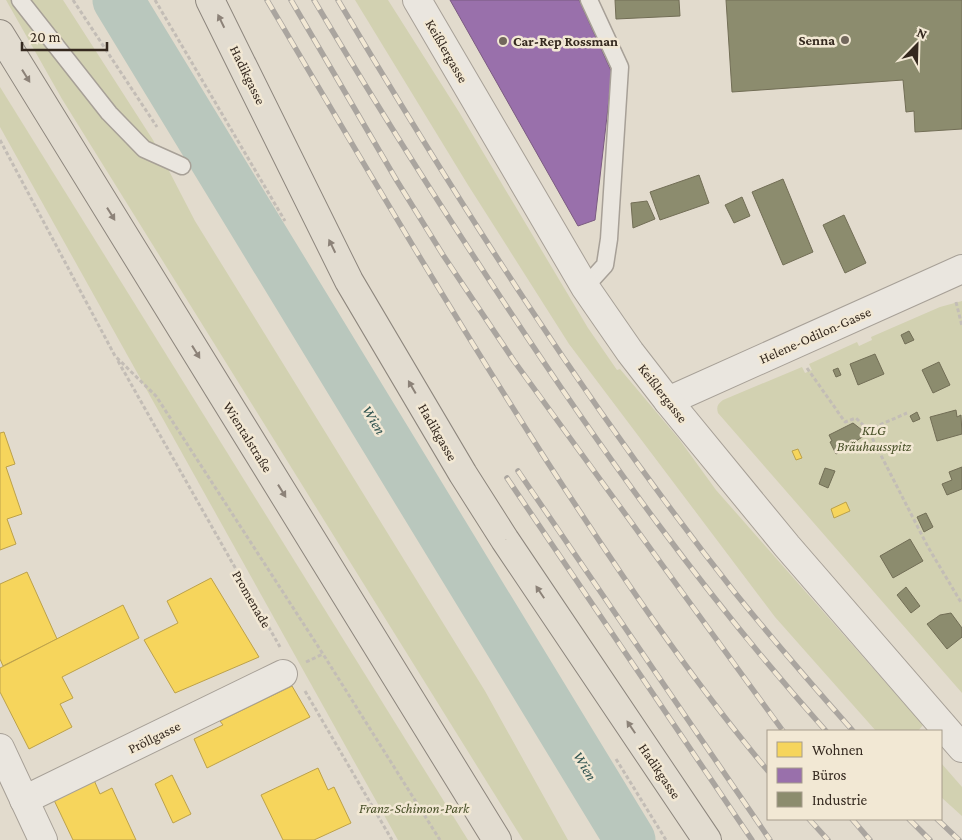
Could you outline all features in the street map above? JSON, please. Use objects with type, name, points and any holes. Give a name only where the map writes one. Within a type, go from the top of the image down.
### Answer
[{"type":"main road","name":"Hadikgasse","points":[[210,0],[349,280],[463,474],[505,540],[707,840]]},
{"type":"main road","name":"Wientalstraße","points":[[0,34],[496,840]]},
{"type":"street","name":"Keißlergasse","points":[[417,0],[585,286],[625,345],[668,401],[787,546],[962,748]]},
{"type":"street","name":"Helene-Odilon-Gasse","points":[[668,401],[962,269]]},
{"type":"street","name":"Pröllgasse","points":[[24,800],[289,671]]},
{"type":"street","points":[[0,748],[42,840]]},
{"type":"lane","points":[[20,0],[108,112],[144,150],[182,166]]},
{"type":"lane","points":[[585,286],[605,265],[610,229],[620,67],[589,0]]},
{"type":"path","points":[[73,0],[182,166]]},
{"type":"path","name":"Promenade","points":[[0,140],[115,356],[289,671],[392,840]]},
{"type":"path","points":[[790,346],[845,422],[856,418],[868,430],[928,547],[962,604]]},
{"type":"path","points":[[115,356],[156,396],[323,654],[440,840]]},
{"type":"path","points":[[868,430],[907,413]]},
{"type":"green space","points":[[6,0],[63,0],[153,140],[195,221],[485,691],[568,840],[523,840],[62,99]]},
{"type":"green space","points":[[355,0],[388,0],[459,112],[588,328],[617,370],[620,369],[679,439],[716,490],[923,725],[919,730],[875,730],[775,617],[569,344],[468,185]]},
{"type":"green space","name":"Franz-Schimon-Park","points":[[0,87],[468,840],[398,840],[0,127]]},
{"type":"green space","name":"KLG Bräuhausspitz","points":[[962,301],[962,693],[718,413],[717,407],[723,400],[802,367],[805,373],[812,370],[809,364],[857,342],[859,346],[872,340],[871,337],[940,307]]},
{"type":"green space","points":[[942,764],[962,787],[962,816],[942,798]]},
{"type":"building: Wohnen","points":[[4,432],[15,464],[6,467],[22,514],[7,519],[16,544],[0,550],[0,433]]},
{"type":"building: Wohnen","points":[[798,449],[802,458],[796,460],[792,451]]},
{"type":"building: Wohnen","points":[[846,502],[850,511],[834,518],[831,509]]},
{"type":"building: Wohnen","points":[[27,572],[57,639],[3,666],[0,659],[0,584]]},
{"type":"building: Wohnen","points":[[211,578],[259,657],[175,693],[144,640],[178,623],[167,601]]},
{"type":"building: Wohnen","points":[[123,605],[139,638],[62,677],[73,698],[60,704],[72,727],[29,749],[0,692],[0,668]]},
{"type":"building: Wohnen","points":[[292,686],[310,717],[207,768],[194,739],[223,725],[220,721]]},
{"type":"building: Wohnen","points":[[318,768],[328,790],[334,787],[351,823],[314,840],[283,840],[261,795]]},
{"type":"building: Wohnen","points":[[172,775],[191,814],[173,823],[155,784]]},
{"type":"building: Wohnen","points":[[94,780],[100,794],[112,788],[136,840],[73,840],[53,798]]},
{"type":"building: Büros","points":[[450,0],[579,0],[612,73],[595,220],[578,226]]},
{"type":"building: Industrie","points":[[615,0],[679,0],[680,16],[616,19]]},
{"type":"building: Industrie","name":"Senna","points":[[726,0],[962,0],[962,129],[915,132],[914,111],[906,112],[903,80],[732,92]]},
{"type":"building: Industrie","points":[[699,175],[709,203],[660,220],[650,192]]},
{"type":"building: Industrie","points":[[783,179],[813,252],[783,265],[752,192]]},
{"type":"building: Industrie","points":[[742,197],[750,216],[734,223],[725,205]]},
{"type":"building: Industrie","points":[[647,201],[655,219],[633,228],[631,203]]},
{"type":"building: Industrie","points":[[844,215],[866,263],[845,273],[823,225]]},
{"type":"building: Industrie","points":[[909,331],[914,340],[905,344],[901,335]]},
{"type":"building: Industrie","points":[[875,354],[884,374],[858,385],[850,364]]},
{"type":"building: Industrie","points":[[939,362],[950,385],[933,393],[922,370]]},
{"type":"building: Industrie","points":[[838,368],[841,375],[836,377],[833,370]]},
{"type":"building: Industrie","points":[[956,410],[957,417],[961,415],[962,434],[937,441],[930,417]]},
{"type":"building: Industrie","points":[[917,412],[920,419],[913,422],[910,416]]},
{"type":"building: Industrie","points":[[853,423],[867,434],[836,454],[829,435]]},
{"type":"building: Industrie","points":[[962,467],[962,489],[947,495],[942,484],[952,480],[949,472]]},
{"type":"building: Industrie","points":[[825,468],[835,471],[828,488],[819,484]]},
{"type":"building: Industrie","points":[[926,513],[933,527],[924,532],[917,517]]},
{"type":"building: Industrie","points":[[910,539],[923,561],[893,578],[880,556]]},
{"type":"building: Industrie","points":[[906,587],[920,606],[911,613],[897,595]]},
{"type":"building: Industrie","points":[[951,613],[962,628],[962,637],[947,649],[927,624],[940,615]]},
{"type":"waterway","name":"Wien","points":[[118,0],[630,840]]},
{"type":"railway","points":[[267,0],[440,291],[548,463],[681,659],[767,770]]},
{"type":"railway","points":[[291,0],[397,181],[443,255],[514,361],[782,730]]},
{"type":"railway","points":[[314,0],[360,77],[505,304],[618,470],[739,629],[825,730]]},
{"type":"railway","points":[[338,0],[479,229],[577,378],[681,523],[736,594],[852,730]]},
{"type":"railway","points":[[518,471],[770,840]]},
{"type":"railway","points":[[507,478],[752,840]]},
{"type":"railway","points":[[810,820],[828,840]]},
{"type":"railway","points":[[853,820],[870,840]]},
{"type":"railway","points":[[910,820],[930,840]]},
{"type":"railway","points":[[938,820],[959,840]]},
{"type":"place","name":"Senna","points":[[845,40]]},
{"type":"place","name":"Car-Rep Rossman","points":[[503,41]]}]
